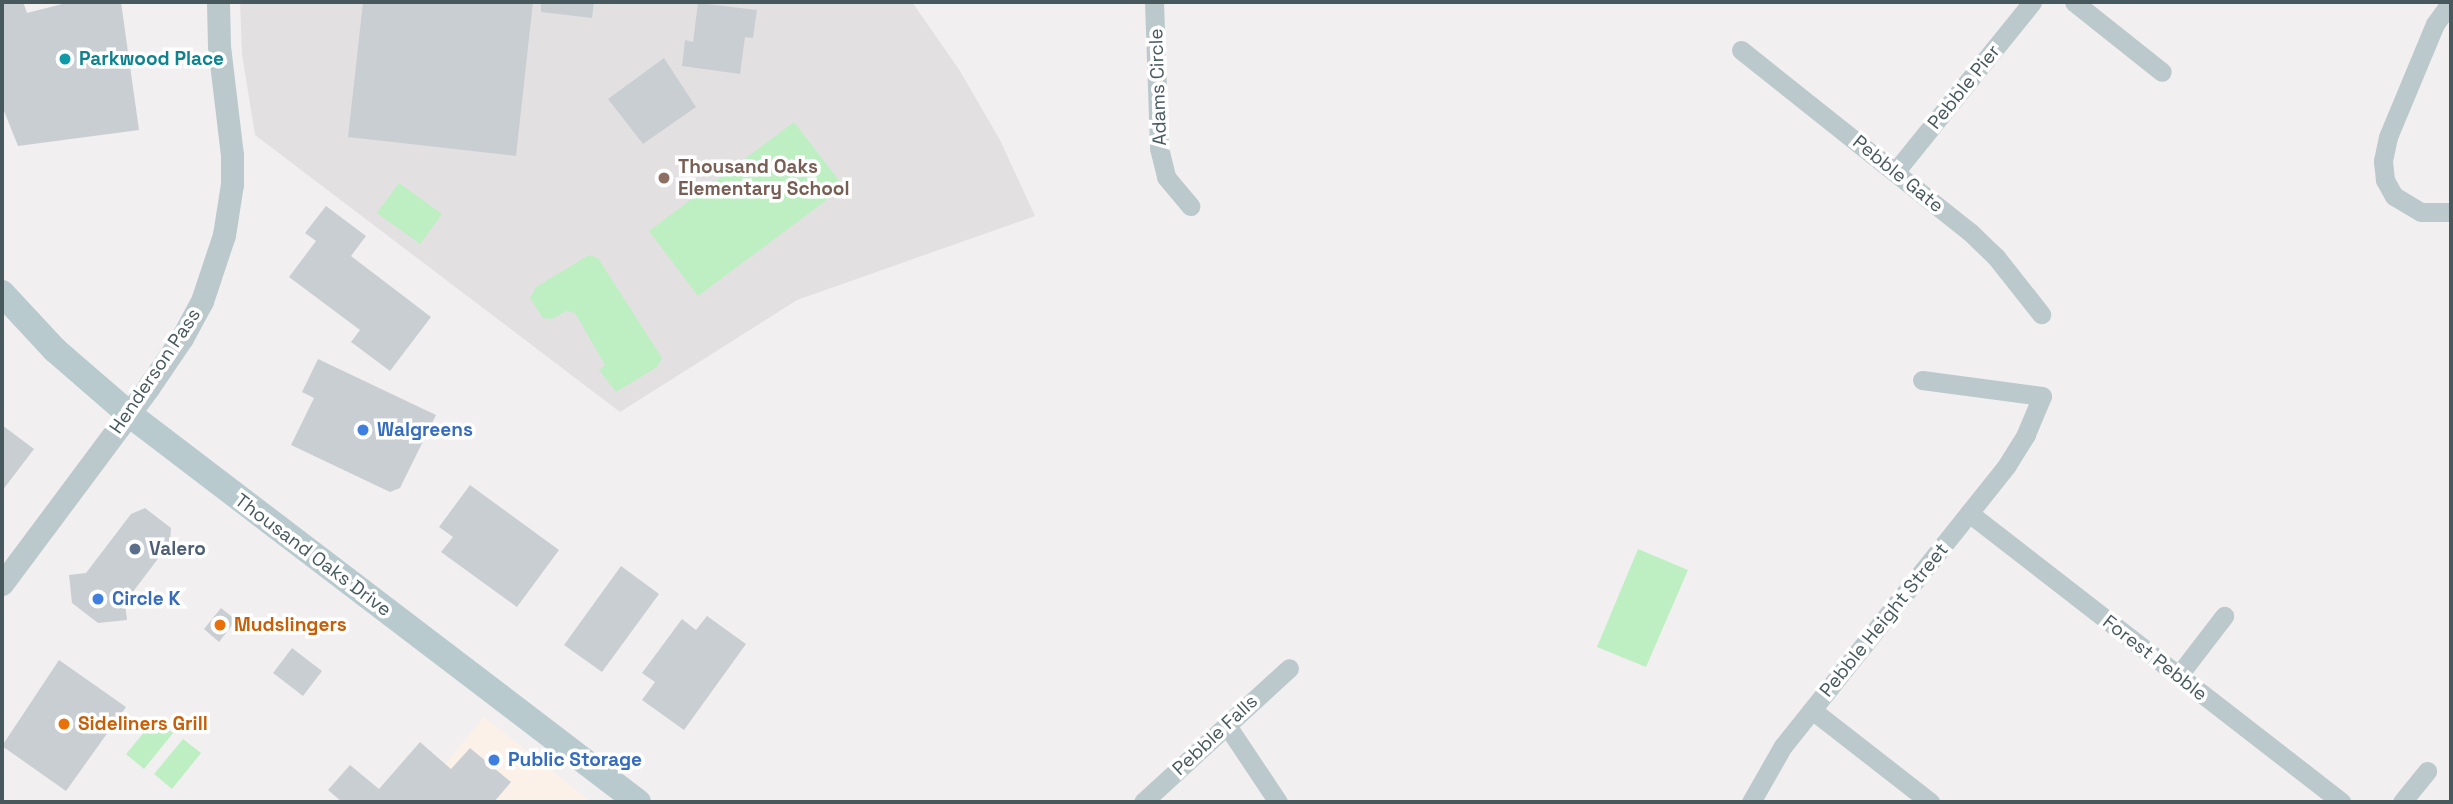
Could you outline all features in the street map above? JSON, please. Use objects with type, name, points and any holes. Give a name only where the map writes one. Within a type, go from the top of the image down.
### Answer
[{"type":"main road","name":"Thousand Oaks Drive","points":[[2,293],[55,350],[129,414],[638,802]]},
{"type":"street","name":"Henderson Pass","points":[[2,584],[129,414],[187,329],[202,301],[223,235],[232,184],[232,155],[219,46],[218,2]]},
{"type":"street","name":"Adams Circle","points":[[1154,2],[1159,148],[1166,177],[1190,206]]},
{"type":"street","name":"Pebble Pier","points":[[1895,172],[2032,2]]},
{"type":"street","points":[[2074,2],[2162,72]]},
{"type":"street","points":[[2451,2],[2435,24],[2388,136],[2383,161],[2385,180],[2394,196],[2421,212],[2451,212]]},
{"type":"street","name":"Pebble Gate","points":[[1741,50],[1970,232],[1996,257],[2041,314]]},
{"type":"street","name":"Pebble Height Street","points":[[1751,802],[1783,746],[1969,513],[2022,440],[2042,396],[1922,380]]},
{"type":"street","name":"Forest Pebble","points":[[1969,513],[2341,802]]},
{"type":"street","points":[[2178,676],[2224,616]]},
{"type":"street","name":"Pebble Falls","points":[[1143,802],[1289,668]]},
{"type":"street","points":[[1812,710],[1930,802]]},
{"type":"street","points":[[1227,724],[1278,802]]},
{"type":"street","points":[[2402,802],[2427,771]]},
{"type":"shaded area","name":"Thousand Oaks Elementary School","points":[[240,2],[912,2],[960,71],[1000,140],[1035,216],[797,300],[620,412],[255,135],[242,54]]},
{"type":"shaded area","name":"Public Storage","points":[[484,717],[591,802],[415,802]]},
{"type":"green space","points":[[794,122],[844,187],[698,296],[649,231]]},
{"type":"green space","points":[[399,183],[442,214],[420,244],[377,213]]},
{"type":"green space","points":[[589,255],[598,258],[662,358],[657,367],[616,392],[599,370],[605,365],[575,313],[566,311],[552,319],[543,318],[530,298],[536,287]]},
{"type":"green space","points":[[1638,549],[1688,570],[1646,667],[1597,647]]},
{"type":"green space","points":[[155,719],[173,733],[144,769],[126,754]]},
{"type":"green space","points":[[183,739],[201,753],[172,789],[154,774]]},
{"type":"building","name":"Parkwood Place","points":[[2,2],[23,2],[27,13],[70,2],[121,2],[139,130],[18,146],[2,106]]},
{"type":"building","points":[[363,2],[533,2],[516,156],[348,137]]},
{"type":"building","points":[[541,2],[594,2],[592,18],[541,12]]},
{"type":"building","points":[[698,3],[757,10],[753,38],[745,37],[740,74],[682,66],[685,40],[693,42]]},
{"type":"building","points":[[664,58],[696,107],[643,144],[608,99]]},
{"type":"building","points":[[326,206],[366,236],[351,256],[431,317],[390,371],[351,342],[360,330],[289,277],[316,241],[305,233]]},
{"type":"building","name":"Walgreens","points":[[318,359],[436,415],[400,488],[390,492],[291,445],[314,398],[302,392]]},
{"type":"building","points":[[2,425],[34,449],[2,491]]},
{"type":"building","points":[[470,485],[559,550],[517,607],[441,552],[453,537],[439,527]]},
{"type":"building","points":[[145,508],[171,528],[170,543],[132,593],[124,594],[127,620],[98,623],[72,603],[69,575],[86,573],[131,514]]},
{"type":"building","points":[[621,566],[659,594],[602,672],[564,645]]},
{"type":"building","name":"Mudslingers","points":[[221,608],[236,620],[219,642],[204,629]]},
{"type":"building","points":[[707,616],[746,644],[684,730],[642,700],[655,682],[642,673],[682,619],[696,630]]},
{"type":"building","points":[[292,648],[322,671],[303,696],[273,673]]},
{"type":"building","name":"Sideliners Grill","points":[[59,660],[126,707],[66,791],[2,746]]},
{"type":"building","points":[[420,742],[451,769],[470,748],[511,782],[494,802],[342,802],[328,790],[350,765],[379,789]]},
{"type":"place","name":"Parkwood Place","points":[[65,59]]},
{"type":"place","name":"Thousand Oaks Elementary School","points":[[664,178]]},
{"type":"place","name":"Walgreens","points":[[363,430]]},
{"type":"place","name":"Valero","points":[[135,549]]},
{"type":"place","name":"Circle K","points":[[98,599]]},
{"type":"place","name":"Mudslingers","points":[[220,625]]},
{"type":"place","name":"Sideliners Grill","points":[[64,724]]},
{"type":"place","name":"Public Storage","points":[[494,760]]}]
